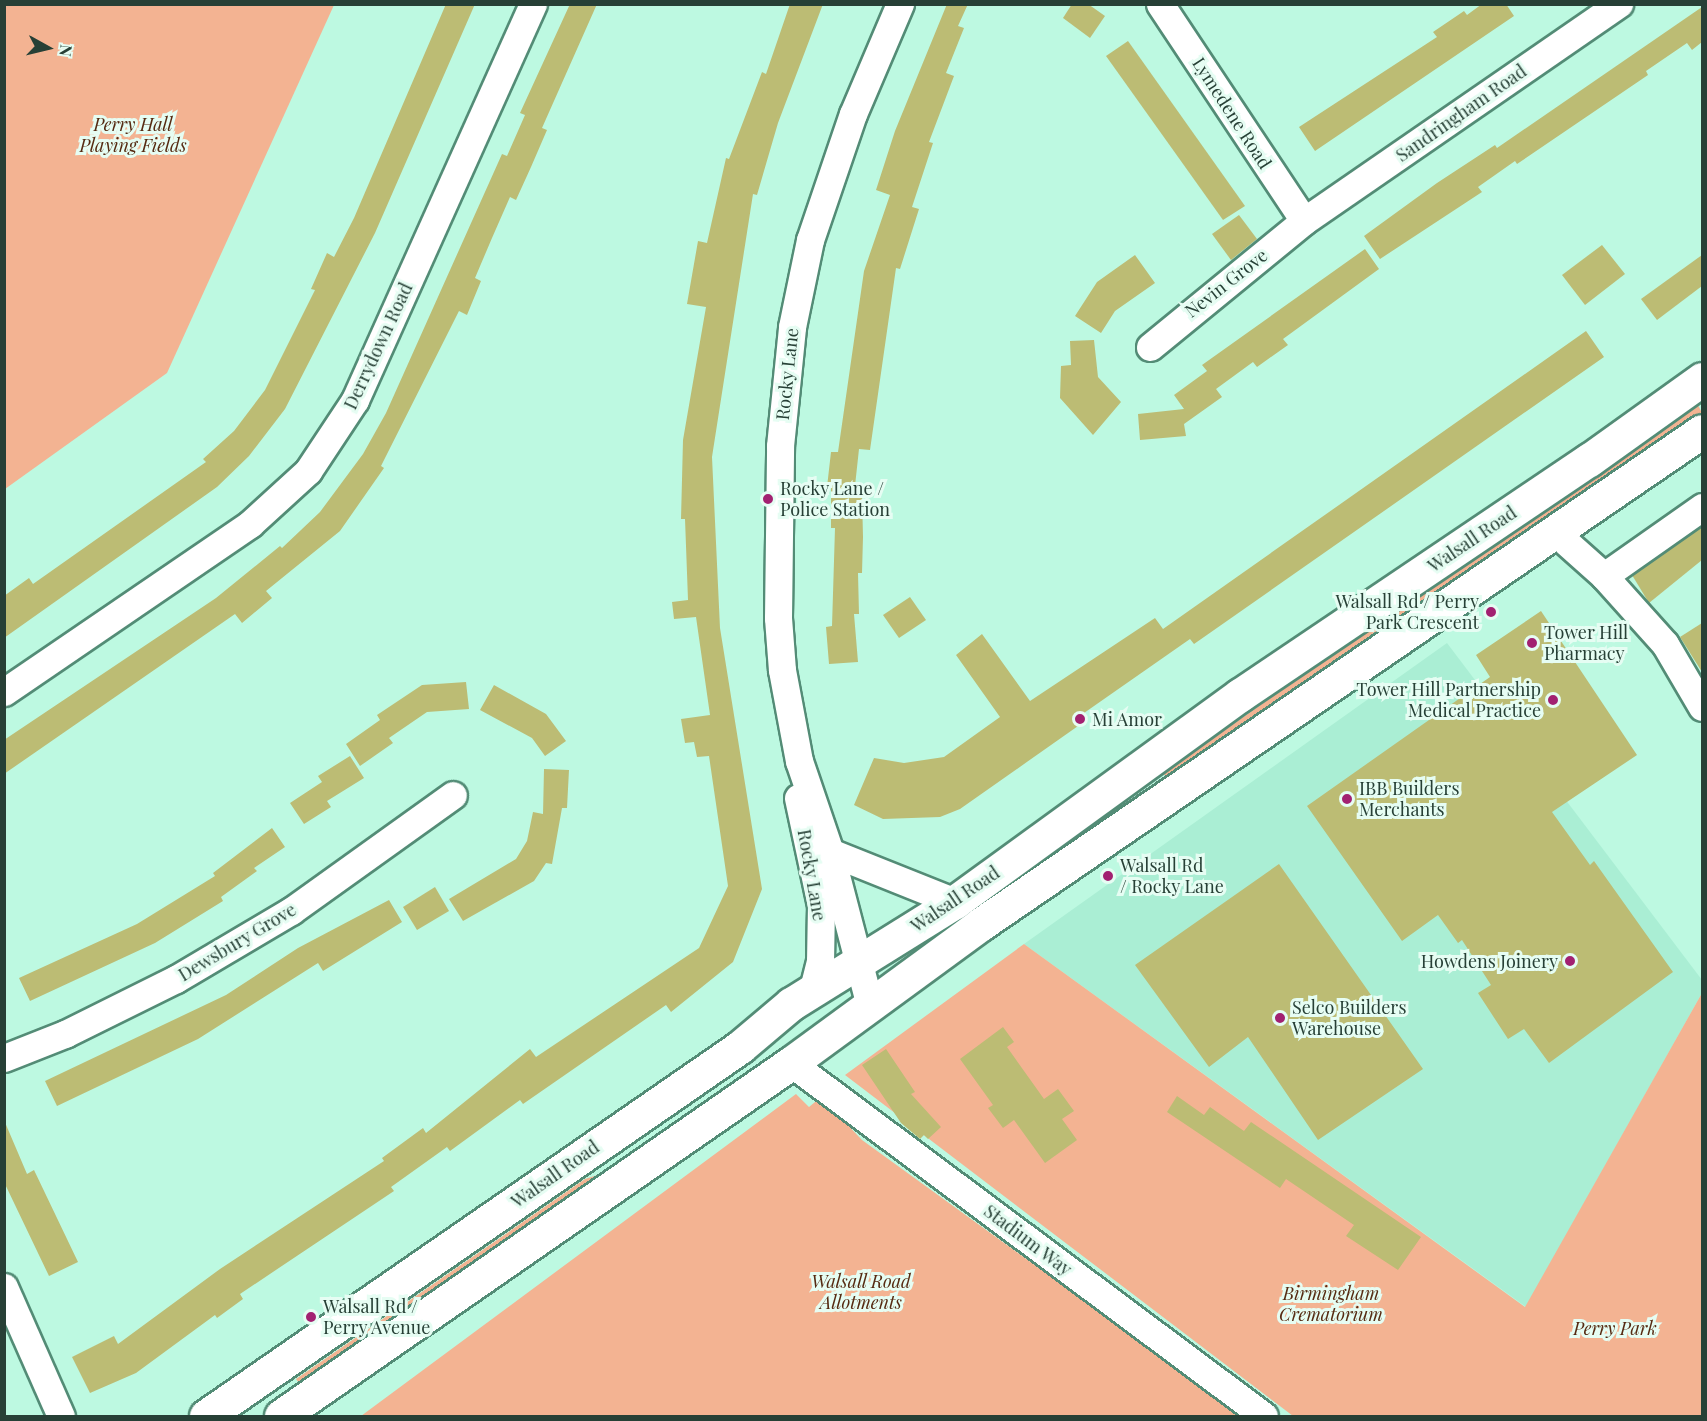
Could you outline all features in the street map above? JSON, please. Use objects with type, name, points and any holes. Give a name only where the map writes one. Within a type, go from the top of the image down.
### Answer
[{"type":"highway","name":"Walsall Road","points":[[206,1416],[740,1047],[813,989],[955,902],[1240,695],[1702,379]]},
{"type":"highway","name":"Walsall Road","points":[[281,1416],[791,1063],[981,924],[1702,431]]},
{"type":"highway","points":[[740,1047],[771,1049],[791,1063]]},
{"type":"street","name":"Derrydown Road","points":[[4,692],[250,524],[308,471],[355,400],[533,4]]},
{"type":"street","name":"Rocky Lane","points":[[870,1006],[830,852],[798,761],[782,670],[778,618],[780,446],[792,327],[817,219],[853,114],[900,4]]},
{"type":"street","name":"Lymedene Road","points":[[1160,4],[1304,221]]},
{"type":"street","name":"Sandringham Road","points":[[1304,221],[1619,4]]},
{"type":"street","name":"Nevin Grove","points":[[1150,347],[1304,221]]},
{"type":"street","points":[[1604,576],[1702,507]]},
{"type":"street","points":[[1567,543],[1604,576],[1665,644],[1702,707]]},
{"type":"street","name":"Rocky Lane","points":[[798,761],[796,789],[821,905],[820,961],[813,989]]},
{"type":"street","name":"Dewsbury Grove","points":[[4,1058],[65,1034],[195,968],[291,911],[453,795]]},
{"type":"street","name":"Rocky Lane","points":[[830,852],[955,902]]},
{"type":"street","name":"Stadium Way","points":[[791,1063],[1264,1416]]},
{"type":"street","points":[[4,1287],[61,1416]]},
{"type":"shaded area","points":[[1447,643],[1702,980],[1702,993],[1526,1307],[1024,944]]},
{"type":"green space","name":"Perry Hall Playing Fields","points":[[5,4],[334,5],[167,373],[5,489]]},
{"type":"green space","points":[[1696,401],[1702,413],[1170,783],[1163,773]]},
{"type":"green space","name":"Birmingham Crematorium","points":[[1024,944],[1525,1307],[1702,993],[1702,1416],[1293,1416],[845,1075]]},
{"type":"green space","name":"Walsall Road Allotments","points":[[796,1094],[809,1107],[821,1097],[862,1140],[1243,1416],[361,1416]]},
{"type":"green space","points":[[626,1166],[304,1390],[296,1379],[585,1179]]},
{"type":"building","points":[[446,4],[475,4],[375,233],[285,409],[249,456],[217,487],[4,638],[4,596],[29,578],[33,584],[206,462],[203,459],[234,431],[265,390],[315,290],[311,289],[327,253],[334,257],[354,218]]},
{"type":"building","points":[[570,4],[597,4],[542,128],[547,130],[531,167],[516,200],[510,197],[475,278],[481,281],[467,315],[459,311],[381,466],[384,468],[340,531],[266,591],[272,598],[242,623],[235,614],[4,774],[4,740],[216,598],[280,546],[282,548],[320,512],[363,454],[386,413],[502,154],[507,156],[525,115],[520,113]]},
{"type":"building","points":[[790,4],[823,4],[778,123],[757,195],[753,194],[712,457],[720,628],[762,889],[733,962],[671,1012],[666,1005],[523,1104],[520,1100],[450,1151],[447,1147],[391,1187],[394,1191],[240,1294],[243,1299],[217,1318],[215,1315],[136,1373],[90,1393],[72,1357],[114,1336],[118,1344],[220,1269],[384,1161],[382,1158],[423,1128],[426,1133],[530,1049],[536,1057],[699,948],[728,886],[709,756],[697,757],[694,742],[685,743],[681,719],[710,715],[696,617],[674,619],[672,602],[688,600],[685,519],[681,519],[683,440],[706,307],[687,304],[698,241],[707,243],[726,158],[729,159],[762,72],[766,74]]},
{"type":"building","points":[[947,4],[968,4],[958,26],[964,28],[946,73],[954,76],[929,142],[933,143],[912,207],[919,209],[900,269],[896,268],[870,450],[859,449],[854,495],[862,495],[862,573],[858,573],[859,614],[854,614],[858,662],[829,664],[826,627],[832,626],[835,528],[831,528],[831,488],[827,487],[831,452],[838,452],[864,271],[890,195],[876,190],[895,131]]},
{"type":"building","points":[[1072,4],[1088,4],[1105,16],[1090,38],[1063,18]]},
{"type":"building","points":[[1482,4],[1506,4],[1514,16],[1315,151],[1299,127],[1437,37],[1433,32],[1464,11],[1467,15]]},
{"type":"building","points":[[1702,7],[1702,42],[1692,50],[1687,43],[1646,71],[1648,75],[1517,164],[1515,161],[1478,187],[1482,192],[1380,259],[1364,236],[1437,183],[1495,145],[1497,148]]},
{"type":"building","points":[[1128,41],[1245,206],[1223,220],[1106,56]]},
{"type":"building","points":[[1239,215],[1257,239],[1231,260],[1212,234]]},
{"type":"building","points":[[1602,245],[1625,274],[1585,305],[1562,275]]},
{"type":"building","points":[[1365,249],[1379,269],[1283,339],[1288,345],[1257,367],[1253,362],[1216,389],[1222,397],[1184,424],[1186,436],[1140,440],[1138,414],[1184,409],[1174,395],[1207,371],[1202,365]]},
{"type":"building","points":[[1135,255],[1155,283],[1115,311],[1101,333],[1075,316],[1097,282]]},
{"type":"building","points":[[1702,255],[1702,286],[1657,320],[1641,299]]},
{"type":"building","points":[[1586,331],[1604,357],[1194,644],[1190,639],[1084,713],[1088,719],[960,809],[940,817],[883,819],[854,805],[874,758],[904,763],[944,757],[1000,717],[956,655],[982,634],[1030,701],[1155,618],[1163,629]]},
{"type":"building","points":[[1094,340],[1098,377],[1121,402],[1093,435],[1060,398],[1061,366],[1071,365],[1070,341]]},
{"type":"building","points":[[1702,526],[1702,560],[1649,603],[1632,575]]},
{"type":"building","points":[[910,597],[926,620],[899,638],[883,615]]},
{"type":"building","points":[[1541,611],[1637,755],[1552,812],[1590,865],[1594,861],[1673,972],[1549,1063],[1524,1029],[1508,1039],[1478,993],[1491,985],[1462,940],[1458,943],[1438,915],[1402,941],[1307,806],[1490,677],[1476,655]]},
{"type":"building","points":[[1702,623],[1702,672],[1680,637]]},
{"type":"building","points":[[466,682],[469,709],[427,712],[389,738],[393,743],[360,766],[346,744],[380,720],[377,715],[422,685]]},
{"type":"building","points":[[494,685],[546,714],[566,741],[545,756],[532,738],[480,710]]},
{"type":"building","points":[[350,756],[364,778],[327,801],[331,807],[304,824],[290,803],[322,782],[318,776]]},
{"type":"building","points":[[544,769],[569,770],[567,808],[562,808],[552,864],[546,863],[534,881],[463,921],[449,899],[516,859],[527,841],[533,812],[543,814]]},
{"type":"building","points":[[272,828],[285,847],[254,868],[257,871],[221,897],[223,901],[155,943],[30,1001],[19,978],[137,924],[215,876],[213,873]]},
{"type":"building","name":"Selco Builders Warehouse","points":[[1279,864],[1423,1069],[1318,1140],[1248,1037],[1209,1067],[1135,965]]},
{"type":"building","points":[[435,887],[449,911],[417,930],[403,907]]},
{"type":"building","points":[[389,900],[402,922],[323,971],[318,963],[198,1039],[57,1106],[45,1081],[226,995],[298,948]]},
{"type":"building","points":[[1003,1027],[1014,1042],[1007,1047],[1044,1099],[1058,1089],[1074,1111],[1062,1119],[1077,1140],[1045,1163],[1014,1120],[1003,1128],[988,1108],[993,1105],[960,1059]]},
{"type":"building","points":[[886,1049],[915,1092],[911,1094],[941,1127],[928,1139],[924,1135],[920,1139],[901,1123],[862,1065]]},
{"type":"building","points":[[1177,1096],[1204,1115],[1210,1107],[1244,1131],[1251,1122],[1421,1237],[1398,1270],[1346,1236],[1354,1225],[1286,1179],[1280,1188],[1167,1112]]},
{"type":"building","points":[[4,1120],[27,1174],[34,1170],[78,1262],[49,1276],[4,1182]]},
{"type":"place","name":"Rocky Lane / Police Station","points":[[768,499]]},
{"type":"place","name":"Walsall Rd / Perry Park Crescent","points":[[1491,612]]},
{"type":"place","name":"Tower Hill Pharmacy","points":[[1532,643]]},
{"type":"place","name":"Tower Hill Partnership Medical Practice","points":[[1553,700]]},
{"type":"place","name":"Mi Amor","points":[[1080,719]]},
{"type":"place","name":"IBB Builders Merchants","points":[[1347,799]]},
{"type":"place","name":"Walsall Rd / Rocky Lane","points":[[1108,876]]},
{"type":"place","name":"Howdens Joinery","points":[[1570,961]]},
{"type":"place","name":"Selco Builders Warehouse","points":[[1280,1018]]},
{"type":"place","name":"Walsall Rd / Perry Avenue","points":[[311,1317]]},
{"type":"park label","name":"Perry Park","points":[[1615,1328]]}]
